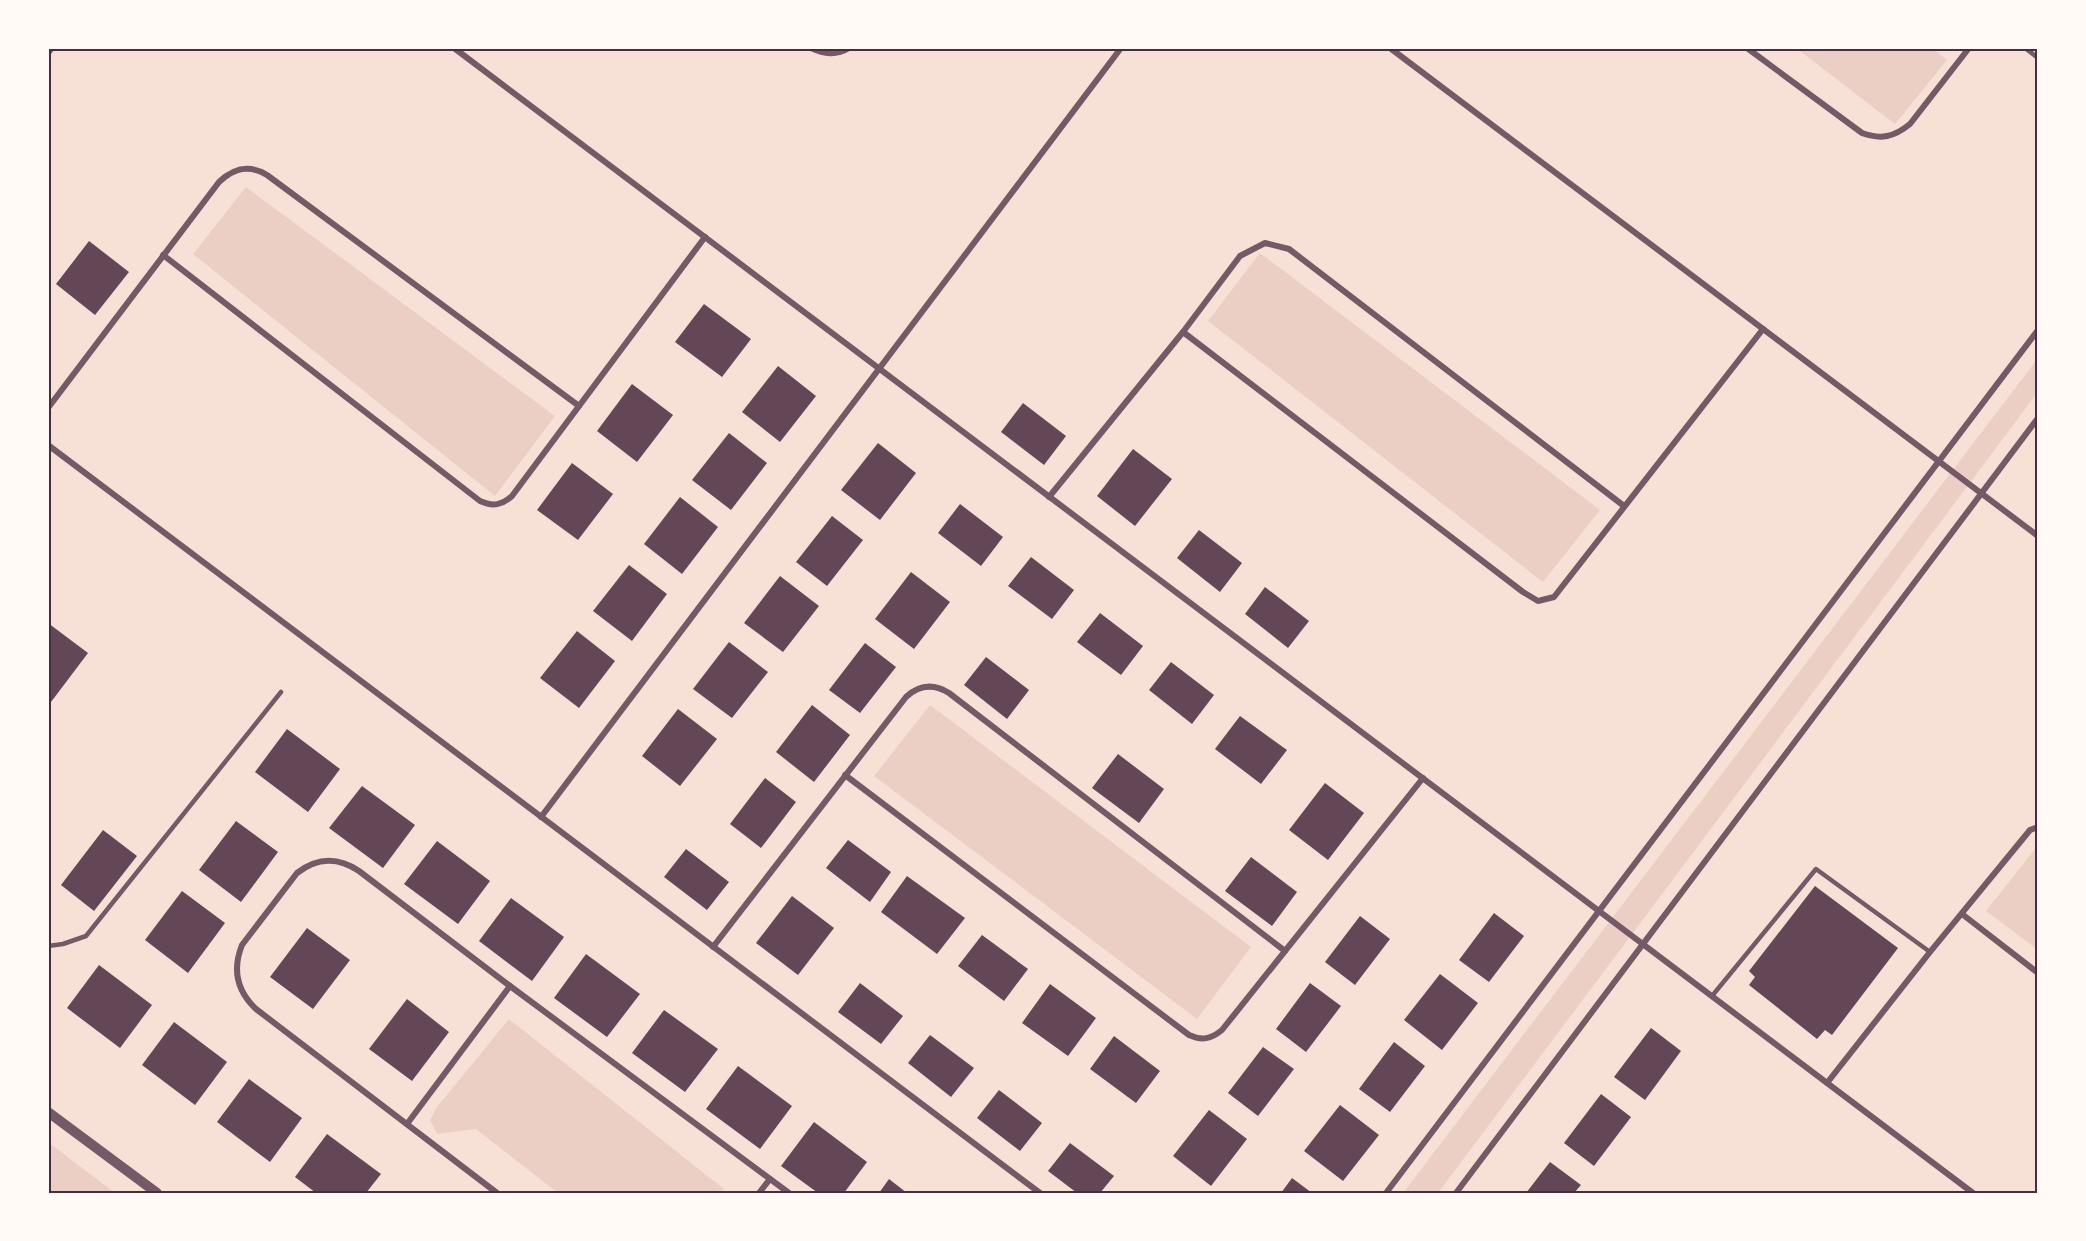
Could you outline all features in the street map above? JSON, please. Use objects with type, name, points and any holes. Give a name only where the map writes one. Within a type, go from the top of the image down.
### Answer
[{"type":"street","points":[[48,53],[52,48]]},
{"type":"street","points":[[454,48],[1973,1193]]},
{"type":"street","points":[[811,48],[821,53],[832,54],[849,48]]},
{"type":"street","points":[[541,817],[1121,48]]},
{"type":"street","points":[[1747,48],[1862,133],[1874,137],[1900,133],[1910,124],[1967,49]]},
{"type":"street","points":[[1392,49],[2038,536]]},
{"type":"street","points":[[48,408],[219,182],[228,173],[240,169],[259,170],[579,406]]},
{"type":"street","points":[[163,255],[471,494],[487,504],[496,505],[512,496],[705,237]]},
{"type":"street","points":[[1049,497],[1183,332],[1240,256],[1265,243],[1289,249],[1624,506]]},
{"type":"street","points":[[1183,332],[1523,592],[1538,601],[1554,597],[1763,329]]},
{"type":"street","points":[[1386,1193],[2038,330]]},
{"type":"street","points":[[1456,1193],[2038,418]]},
{"type":"street","points":[[48,445],[1040,1193]]},
{"type":"street","points":[[713,947],[906,697],[914,690],[926,686],[942,689],[1285,951]]},
{"type":"street","points":[[845,776],[1189,1035],[1206,1039],[1222,1030],[1423,778]]},
{"type":"street","points":[[1827,1083],[2030,830],[2038,827]]},
{"type":"street","points":[[497,1193],[247,1001],[237,979],[238,956],[242,945],[297,873],[316,862],[326,860],[338,860],[349,864],[789,1193]]},
{"type":"street","points":[[1962,914],[2038,973]]},
{"type":"street","points":[[406,1124],[510,986]]},
{"type":"street","points":[[48,1112],[157,1193]]},
{"type":"street","points":[[759,1193],[770,1179]]},
{"type":"lane","points":[[2025,48],[2038,58]]},
{"type":"lane","points":[[48,946],[63,944],[86,936],[281,692]]},
{"type":"lane","points":[[1712,996],[1816,869],[1930,952]]},
{"type":"shaded area","points":[[1796,48],[1932,48],[1947,60],[1895,124]]},
{"type":"shaded area","points":[[246,187],[555,416],[495,496],[193,254]]},
{"type":"shaded area","points":[[1260,253],[1600,510],[1543,582],[1208,321]]},
{"type":"shaded area","points":[[2038,358],[2038,392],[1438,1193],[1403,1193]]},
{"type":"shaded area","points":[[930,705],[1251,947],[1197,1019],[874,776]]},
{"type":"shaded area","points":[[2038,845],[2038,950],[1986,911]]},
{"type":"shaded area","points":[[509,1019],[724,1189],[721,1193],[558,1193],[476,1129],[437,1134],[430,1120],[437,1107]]},
{"type":"shaded area","points":[[48,1142],[115,1193],[49,1193]]},
{"type":"building","points":[[89,241],[129,272],[95,315],[56,284]]},
{"type":"building","points":[[704,304],[751,339],[722,377],[675,342]]},
{"type":"building","points":[[778,366],[816,396],[780,442],[742,412]]},
{"type":"building","points":[[632,384],[673,415],[637,462],[597,431]]},
{"type":"building","points":[[1023,403],[1066,436],[1044,465],[1001,432]]},
{"type":"building","points":[[729,433],[767,463],[731,510],[692,480]]},
{"type":"building","points":[[878,443],[916,473],[880,520],[841,490]]},
{"type":"building","points":[[1133,449],[1172,479],[1135,526],[1097,496]]},
{"type":"building","points":[[572,463],[613,494],[578,540],[537,510]]},
{"type":"building","points":[[680,497],[718,527],[682,574],[644,544]]},
{"type":"building","points":[[960,504],[1003,537],[981,566],[938,533]]},
{"type":"building","points":[[832,516],[863,540],[827,586],[796,562]]},
{"type":"building","points":[[1199,530],[1242,563],[1220,592],[1177,558]]},
{"type":"building","points":[[1031,557],[1074,590],[1052,619],[1008,586]]},
{"type":"building","points":[[629,565],[667,594],[632,641],[593,611]]},
{"type":"building","points":[[911,572],[950,602],[914,649],[875,619]]},
{"type":"building","points":[[780,576],[819,606],[783,652],[744,623]]},
{"type":"building","points":[[1265,587],[1309,621],[1288,648],[1245,614]]},
{"type":"building","points":[[1100,613],[1143,646],[1121,675],[1077,642]]},
{"type":"building","points":[[48,623],[88,653],[48,706]]},
{"type":"building","points":[[577,631],[615,661],[579,708],[540,678]]},
{"type":"building","points":[[729,642],[768,672],[732,718],[693,689]]},
{"type":"building","points":[[865,643],[896,667],[860,713],[829,690]]},
{"type":"building","points":[[986,657],[1029,690],[1007,719],[964,685]]},
{"type":"building","points":[[1171,662],[1214,695],[1192,724],[1149,690]]},
{"type":"building","points":[[812,705],[850,735],[814,782],[776,752]]},
{"type":"building","points":[[678,709],[717,739],[680,786],[642,756]]},
{"type":"building","points":[[1240,716],[1287,750],[1261,784],[1215,749]]},
{"type":"building","points":[[287,729],[340,769],[308,812],[255,772]]},
{"type":"building","points":[[1118,754],[1164,789],[1139,823],[1092,788]]},
{"type":"building","points":[[765,778],[796,802],[761,848],[730,824]]},
{"type":"building","points":[[1325,783],[1364,813],[1328,860],[1289,830]]},
{"type":"building","points":[[362,786],[415,825],[383,868],[329,828]]},
{"type":"building","points":[[236,821],[278,852],[241,902],[199,870]]},
{"type":"building","points":[[103,830],[137,856],[94,911],[61,885]]},
{"type":"building","points":[[848,840],[891,872],[870,902],[826,868]]},
{"type":"building","points":[[437,841],[490,881],[458,924],[404,884]]},
{"type":"building","points":[[686,849],[729,882],[707,910],[664,877]]},
{"type":"building","points":[[1251,857],[1297,892],[1272,926],[1225,891]]},
{"type":"building","points":[[907,876],[965,918],[937,954],[881,912]]},
{"type":"building","points":[[1815,886],[1898,948],[1832,1035],[1825,1030],[1817,1039],[1749,985],[1755,977],[1749,971]]},
{"type":"building","points":[[182,891],[225,923],[188,973],[145,940]]},
{"type":"building","points":[[792,896],[834,928],[798,975],[756,943]]},
{"type":"building","points":[[511,898],[564,937],[532,981],[479,941]]},
{"type":"building","points":[[1494,913],[1524,936],[1489,982],[1459,960]]},
{"type":"building","points":[[1360,916],[1390,939],[1355,985],[1325,962]]},
{"type":"building","points":[[307,928],[350,960],[313,1009],[270,977]]},
{"type":"building","points":[[982,935],[1028,969],[1004,1001],[958,966]]},
{"type":"building","points":[[586,954],[640,994],[607,1037],[554,998]]},
{"type":"building","points":[[99,965],[152,1005],[120,1048],[67,1008]]},
{"type":"building","points":[[1440,974],[1478,1003],[1442,1050],[1404,1020]]},
{"type":"building","points":[[860,983],[903,1016],[881,1044],[838,1012]]},
{"type":"building","points":[[1310,983],[1341,1006],[1306,1052],[1276,1029]]},
{"type":"building","points":[[1050,984],[1096,1018],[1068,1056],[1022,1023]]},
{"type":"building","points":[[407,999],[449,1032],[412,1081],[369,1049]]},
{"type":"building","points":[[664,1010],[718,1049],[685,1092],[632,1053]]},
{"type":"building","points":[[174,1022],[227,1062],[195,1105],[142,1065]]},
{"type":"building","points":[[1651,1028],[1681,1051],[1645,1100],[1614,1077]]},
{"type":"building","points":[[930,1035],[974,1068],[951,1097],[908,1063]]},
{"type":"building","points":[[1114,1036],[1160,1071],[1136,1103],[1090,1069]]},
{"type":"building","points":[[1394,1042],[1425,1066],[1390,1112],[1359,1089]]},
{"type":"building","points":[[1263,1047],[1294,1069],[1258,1116],[1228,1093]]},
{"type":"building","points":[[738,1066],[792,1106],[760,1149],[706,1109]]},
{"type":"building","points":[[249,1079],[302,1118],[270,1162],[217,1122]]},
{"type":"building","points":[[999,1090],[1042,1123],[1020,1151],[977,1118]]},
{"type":"building","points":[[1601,1094],[1631,1117],[1594,1166],[1564,1143]]},
{"type":"building","points":[[1340,1105],[1379,1135],[1343,1181],[1304,1151]]},
{"type":"building","points":[[1209,1110],[1247,1139],[1211,1186],[1173,1156]]},
{"type":"building","points":[[814,1122],[867,1162],[844,1193],[818,1193],[781,1166]]},
{"type":"building","points":[[327,1134],[381,1174],[366,1193],[316,1193],[295,1177]]},
{"type":"building","points":[[1070,1143],[1114,1176],[1100,1193],[1077,1193],[1048,1171]]},
{"type":"building","points":[[1550,1162],[1581,1185],[1574,1193],[1526,1193]]},
{"type":"building","points":[[1292,1178],[1312,1193],[1281,1193]]},
{"type":"building","points":[[889,1179],[907,1193],[879,1193]]}]
